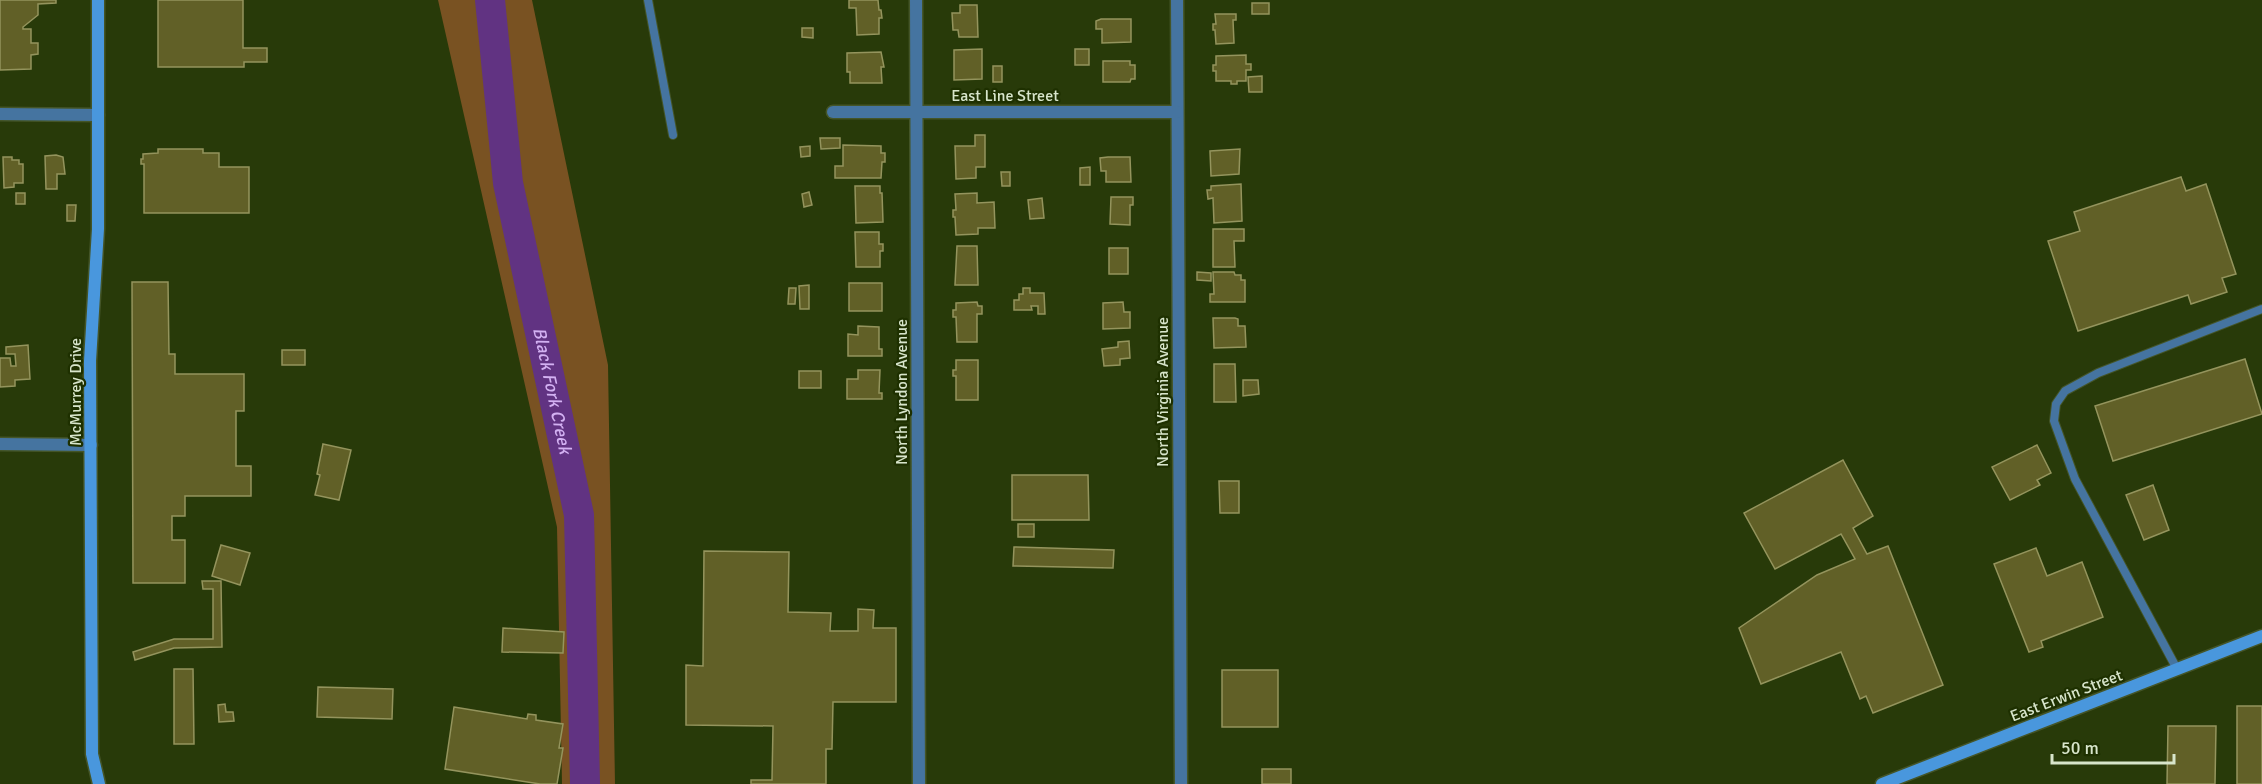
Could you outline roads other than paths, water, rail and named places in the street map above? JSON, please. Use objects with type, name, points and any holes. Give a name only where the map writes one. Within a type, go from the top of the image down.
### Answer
[{"type":"street","name":"McMurrey Drive","points":[[98,0],[98,230],[91,333],[91,445],[92,754],[99,784]]},
{"type":"street","name":"North Lyndon Avenue","points":[[916,0],[919,784]]},
{"type":"street","name":"North Virginia Avenue","points":[[1177,0],[1181,784]]},
{"type":"street","name":"East Line Street","points":[[833,112],[1177,112]]},
{"type":"street","points":[[0,114],[98,115]]},
{"type":"street","points":[[0,444],[91,445]]},
{"type":"street","name":"East Erwin Street","points":[[1881,784],[2262,636]]},
{"type":"lane","points":[[648,0],[673,135]]},
{"type":"lane","points":[[2177,669],[2075,479],[2054,421],[2056,404],[2065,391],[2098,373],[2262,309]]},
{"type":"waterway","name":"Black Fork Creek","points":[[490,0],[508,183],[579,515],[585,784]]}]
